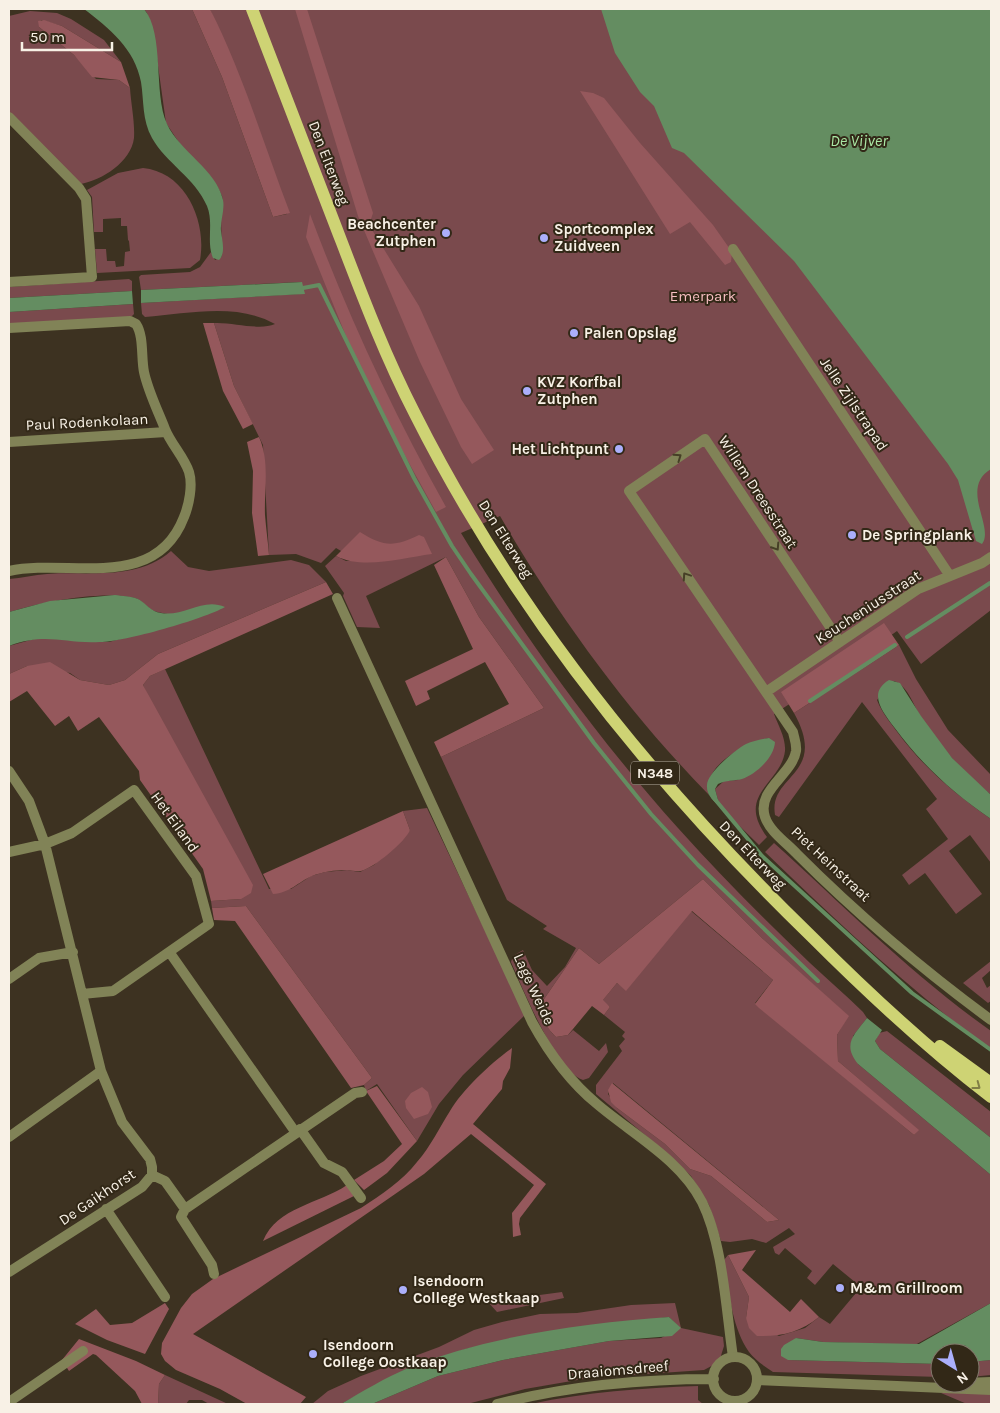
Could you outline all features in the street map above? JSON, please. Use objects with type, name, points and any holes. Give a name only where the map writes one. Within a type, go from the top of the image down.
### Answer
[{"type":"main road","name":"Den Elterweg","points":[[252,9],[377,334],[415,416],[472,518],[541,625],[598,703],[658,776],[732,858],[874,998],[991,1097]]},
{"type":"main road","name":"Den Elterweg","points":[[874,998],[991,1082]]},
{"type":"street","points":[[9,117],[79,188],[86,198],[92,277],[9,282]]},
{"type":"street","name":"Jelle Zijlstrapad","points":[[733,248],[950,576]]},
{"type":"street","points":[[9,328],[130,321],[136,324],[144,373],[166,432],[189,473],[190,492],[187,510],[180,527],[166,545],[142,562],[131,566],[115,568],[41,567],[9,571]]},
{"type":"street","name":"Paul Rodenkolaan","points":[[9,442],[166,432]]},
{"type":"street","name":"Willem Dreesstraat","points":[[766,692],[629,491],[705,439],[840,642]]},
{"type":"street","name":"Keucheniusstraat","points":[[766,692],[918,589],[991,557]]},
{"type":"street","name":"Lage Weide","points":[[337,598],[532,1022],[546,1048],[569,1077],[597,1104],[670,1161],[701,1201],[710,1221],[716,1249],[733,1358]]},
{"type":"street","name":"Piet Heinstraat","points":[[766,692],[793,732],[796,750],[789,766],[772,787],[765,802],[765,818],[773,830],[824,882],[906,952],[991,1020]]},
{"type":"street","name":"De Gaikhorst","points":[[9,771],[29,801],[45,844],[101,1071],[122,1122],[150,1159],[152,1175],[142,1187],[9,1272]]},
{"type":"street","name":"Het Eiland","points":[[45,844],[72,833],[134,790],[196,876],[205,902],[209,924],[113,991],[82,994]]},
{"type":"street","points":[[9,852],[45,844]]},
{"type":"street","points":[[9,979],[40,958],[73,952]]},
{"type":"street","points":[[170,953],[298,1131],[324,1163],[342,1172],[360,1198]]},
{"type":"street","points":[[9,1137],[101,1071]]},
{"type":"street","points":[[214,1274],[212,1265],[182,1217],[184,1209],[355,1093],[362,1092]]},
{"type":"street","points":[[152,1175],[165,1181],[184,1209]]},
{"type":"street","points":[[106,1209],[165,1297]]},
{"type":"street","points":[[9,1402],[82,1351]]},
{"type":"street","points":[[733,1358],[742,1358],[750,1363],[756,1370],[758,1380],[756,1388],[751,1395],[735,1401],[720,1394],[714,1379],[719,1364],[733,1358]]},
{"type":"street","name":"Draaiomsdreef","points":[[496,1404],[530,1396],[607,1383],[714,1379]]},
{"type":"street","points":[[758,1380],[991,1390]]},
{"type":"street","points":[[896,1386],[991,1382]]},
{"type":"green space","name":"Emerpark","points":[[144,9],[192,9],[222,77],[273,217],[287,214],[210,9],[991,9],[991,610],[921,664],[897,631],[839,672],[774,714],[783,736],[785,751],[782,762],[762,790],[758,800],[756,810],[758,822],[767,837],[759,845],[720,807],[715,789],[724,781],[738,780],[769,738],[737,751],[718,766],[708,784],[709,795],[650,730],[596,662],[546,590],[500,516],[461,533],[536,648],[619,759],[648,794],[743,897],[863,1012],[867,1018],[853,1036],[858,1064],[991,1175],[991,1303],[915,1345],[823,1342],[796,1338],[788,1360],[930,1364],[930,1377],[773,1372],[754,1358],[743,1342],[734,1319],[724,1260],[728,1255],[749,1297],[746,1318],[779,1336],[805,1328],[819,1317],[830,1324],[861,1287],[833,1264],[815,1285],[807,1278],[812,1271],[785,1248],[779,1255],[775,1253],[773,1247],[795,1234],[789,1228],[766,1243],[752,1239],[730,1242],[721,1241],[709,1205],[691,1176],[669,1155],[596,1094],[596,1085],[622,1051],[619,1046],[625,1039],[622,1036],[625,1032],[604,1015],[610,1007],[602,1001],[617,983],[626,990],[691,911],[773,980],[755,1003],[914,1135],[918,1130],[838,1061],[837,1035],[848,1016],[762,938],[703,879],[599,964],[579,948],[540,1005],[547,1026],[556,1037],[568,1035],[573,1030],[599,1051],[606,1043],[608,1052],[589,1078],[583,1080],[562,1062],[541,1028],[511,962],[513,956],[523,950],[532,970],[547,986],[565,967],[576,948],[543,929],[547,926],[507,900],[441,757],[544,708],[479,617],[446,557],[366,596],[380,628],[357,627],[343,596],[344,593],[325,566],[336,556],[346,561],[358,561],[336,548],[321,563],[296,554],[269,555],[263,445],[234,386],[214,323],[262,327],[275,324],[260,317],[228,311],[145,317],[142,314],[141,303],[299,294],[301,282],[141,290],[139,277],[141,275],[190,272],[200,267],[211,252],[215,260],[222,256],[222,196],[218,188],[180,144],[166,123],[154,37]],"holes":[[[613,1083],[779,1220],[767,1222],[711,1176],[690,1169],[665,1144],[617,1108],[608,1094]]]},
{"type":"green space","points":[[30,11],[57,13],[71,19],[104,40],[121,62],[62,26],[41,20],[39,27],[74,55],[96,79],[119,80],[130,88],[134,132],[132,147],[114,168],[89,182],[81,184],[9,113],[9,16]]},
{"type":"green space","points":[[143,168],[158,172],[171,179],[182,189],[190,201],[200,230],[200,260],[190,268],[97,273],[95,249],[106,249],[107,261],[115,261],[116,267],[124,266],[125,252],[130,251],[129,241],[127,226],[121,226],[121,218],[103,219],[103,232],[94,232],[92,197],[87,190],[118,173]]},
{"type":"green space","points":[[129,279],[132,281],[132,291],[9,298],[9,287]]},
{"type":"green space","points":[[133,304],[134,314],[131,317],[9,324],[9,312]]},
{"type":"green space","points":[[171,551],[188,567],[209,571],[291,560],[309,565],[326,582],[158,654],[125,680],[109,685],[80,680],[70,673],[27,666],[9,674],[9,646],[34,639],[54,638],[109,642],[196,618],[151,610],[135,598],[106,595],[72,598],[38,604],[9,612],[9,579],[47,574],[128,571],[143,567]]},
{"type":"green space","points":[[899,645],[916,679],[948,730],[991,775],[991,795],[961,768],[943,747],[926,725],[909,694],[899,683],[894,681],[877,700],[889,721],[918,758],[953,790],[991,819],[991,863],[970,835],[949,851],[982,894],[956,914],[925,873],[909,885],[902,875],[948,839],[926,809],[937,799],[862,702],[779,817],[775,815],[775,801],[780,791],[802,762],[805,750],[803,734],[794,713]]},
{"type":"green space","points":[[165,669],[269,889],[291,889],[311,876],[325,872],[347,870],[360,872],[374,865],[410,830],[403,811],[427,808],[525,1015],[463,1075],[439,1104],[417,1141],[377,1084],[366,1091],[364,1085],[372,1078],[246,906],[212,908],[211,901],[241,899],[143,685],[150,676]]},
{"type":"green space","points":[[774,843],[907,964],[962,1010],[991,1031],[991,1050],[903,980],[792,878],[765,852]]},
{"type":"green space","points":[[991,961],[991,970],[982,978],[987,988],[991,985],[991,1001],[988,1003],[963,983]]},
{"type":"green space","points":[[887,1031],[991,1112],[991,1138],[880,1049],[875,1041],[879,1033]]},
{"type":"green space","points":[[562,1292],[564,1298],[497,1312],[488,1302],[500,1296],[502,1300]]},
{"type":"green space","points":[[675,1303],[681,1328],[723,1337],[724,1346],[719,1362],[704,1370],[589,1378],[525,1389],[467,1404],[372,1404],[438,1376],[503,1360],[609,1341],[661,1338],[680,1328],[669,1317],[543,1333],[466,1349],[408,1368],[341,1404],[312,1404],[328,1391],[361,1376],[439,1347],[474,1330],[502,1322],[540,1314],[577,1313],[631,1305]]},
{"type":"green space","points":[[991,1360],[991,1375],[980,1376],[980,1361]]},
{"type":"green space","points":[[165,1375],[228,1404],[209,1404],[202,1400],[189,1400],[186,1404],[158,1404],[159,1384]]},
{"type":"green space","points":[[698,1386],[698,1400],[703,1404],[531,1404],[572,1396],[614,1391]]},
{"type":"green space","points":[[991,1392],[991,1404],[967,1404],[941,1393],[980,1393]]},
{"type":"shaded area","points":[[192,9],[210,9],[243,84],[290,213],[273,217],[222,77]]},
{"type":"shaded area","points":[[295,9],[307,9],[373,213],[369,225],[419,306],[461,399],[494,450],[472,464],[461,447],[420,362],[358,216]]},
{"type":"shaded area","points":[[44,20],[62,26],[121,62],[130,88],[119,80],[92,77],[74,55],[39,27],[38,21]]},
{"type":"shaded area","points":[[580,91],[593,93],[604,98],[640,143],[713,225],[732,252],[731,262],[725,265],[690,222],[670,234]]},
{"type":"shaded area","points":[[310,214],[372,363],[446,507],[436,512],[387,423],[346,336],[306,237]]},
{"type":"shaded area","points":[[203,323],[214,323],[234,386],[253,424],[243,429],[223,391]]},
{"type":"shaded area","points":[[259,437],[265,465],[265,515],[269,555],[258,556],[252,513],[253,471],[247,442]]},
{"type":"shaded area","points":[[360,532],[389,544],[403,542],[419,535],[424,537],[432,554],[370,563],[347,560],[336,556]]},
{"type":"shaded area","points":[[446,557],[479,617],[544,708],[441,757],[434,742],[509,704],[485,662],[427,691],[430,699],[416,706],[405,681],[473,649],[434,565]]},
{"type":"shaded area","points":[[326,582],[333,594],[150,676],[143,685],[253,885],[251,893],[241,899],[211,901],[203,869],[140,780],[139,771],[99,717],[78,731],[69,716],[55,726],[27,691],[9,702],[9,674],[27,666],[50,662],[80,680],[109,685],[125,680],[158,654]]},
{"type":"shaded area","points":[[884,623],[899,645],[794,713],[781,692]]},
{"type":"shaded area","points":[[403,811],[410,830],[396,847],[374,865],[361,871],[342,870],[320,873],[307,878],[284,892],[273,894],[263,874]]},
{"type":"shaded area","points":[[703,879],[762,938],[849,1016],[837,1035],[838,1061],[919,1130],[914,1135],[755,1004],[773,980],[692,911],[626,991],[617,983],[603,1000],[610,1007],[604,1015],[592,1006],[568,1035],[556,1037],[550,1031],[543,1018],[540,1005],[579,948],[599,964]]},
{"type":"shaded area","points":[[246,906],[372,1078],[364,1085],[351,1088],[235,921],[214,920],[212,908]]},
{"type":"shaded area","points":[[512,1048],[510,1068],[503,1081],[502,1089],[473,1124],[546,1184],[520,1218],[521,1235],[513,1237],[512,1213],[534,1185],[471,1134],[424,1174],[193,1334],[306,1397],[300,1404],[247,1404],[220,1389],[176,1370],[165,1361],[161,1354],[162,1343],[181,1308],[192,1294],[213,1279],[361,1208],[391,1187],[422,1156],[462,1094]]},
{"type":"shaded area","points":[[612,1083],[779,1220],[767,1222],[711,1176],[690,1169],[665,1144],[611,1102],[608,1090]]},
{"type":"shaded area","points":[[377,1086],[417,1141],[387,1173],[364,1190],[354,1180],[384,1161],[402,1144],[366,1091]]},
{"type":"shaded area","points":[[422,1087],[428,1092],[432,1107],[428,1114],[414,1119],[406,1108],[405,1101],[411,1093]]},
{"type":"shaded area","points":[[347,1185],[354,1196],[263,1241],[269,1230],[288,1213]]},
{"type":"shaded area","points":[[756,1250],[742,1270],[790,1312],[801,1299],[819,1317],[798,1330],[774,1336],[757,1336],[749,1328],[746,1318],[749,1297],[728,1255]]},
{"type":"shaded area","points":[[165,1303],[169,1309],[145,1354],[107,1340],[75,1324],[96,1309],[110,1325],[132,1323]]},
{"type":"shaded area","points":[[79,1339],[136,1361],[165,1375],[159,1384],[158,1404],[142,1404],[135,1391],[96,1355],[93,1354],[69,1371],[62,1360]]},
{"type":"water","points":[[84,9],[144,9],[150,20],[157,48],[160,96],[167,124],[180,143],[213,179],[223,200],[221,227],[223,250],[219,260],[213,258],[211,252],[209,212],[202,196],[158,147],[149,131],[145,117],[141,82],[133,59],[120,40]]},
{"type":"water","name":"De Vijver","points":[[601,9],[991,9],[991,469],[982,477],[978,486],[979,507],[985,537],[982,544],[976,541],[958,480],[948,464],[794,261],[684,153],[672,148],[654,106],[640,92],[615,53]]},
{"type":"water","points":[[302,282],[305,294],[141,303],[141,290]]},
{"type":"water","points":[[132,291],[133,304],[9,312],[9,298]]},
{"type":"water","points":[[115,595],[138,599],[154,611],[161,613],[178,612],[209,604],[225,607],[183,623],[111,641],[87,642],[45,639],[9,646],[9,612],[50,601]]},
{"type":"water","points":[[889,680],[900,683],[921,716],[952,758],[991,795],[991,819],[963,799],[939,778],[916,754],[890,721],[879,703],[878,697],[882,685]]},
{"type":"water","points":[[769,738],[775,742],[774,748],[763,765],[742,779],[718,784],[715,789],[720,807],[708,792],[708,780],[712,774],[729,756],[741,747],[751,742]]},
{"type":"water","points":[[867,1018],[882,1030],[875,1041],[880,1049],[991,1138],[991,1175],[858,1064],[853,1057],[850,1045],[854,1035]]},
{"type":"water","points":[[991,1303],[991,1360],[980,1361],[980,1343],[930,1343],[930,1364],[788,1360],[781,1356],[781,1349],[784,1345],[796,1338],[823,1342],[919,1344]]},
{"type":"water","points":[[669,1317],[681,1328],[672,1336],[609,1341],[503,1360],[438,1376],[372,1404],[341,1404],[382,1380],[408,1368],[470,1347],[570,1327]]},
{"type":"waterway","points":[[303,288],[319,285],[414,478],[452,546],[594,743],[651,814],[698,865],[818,981]]},
{"type":"waterway","points":[[907,637],[990,583]]},
{"type":"waterway","points":[[810,701],[895,645]]},
{"type":"waterway","points":[[713,797],[762,856],[912,993],[991,1050]]},
{"type":"place","name":"Beachcenter Zutphen","points":[[446,233]]},
{"type":"place","name":"Sportcomplex Zuidveen","points":[[544,238]]},
{"type":"place","name":"Palen Opslag","points":[[574,333]]},
{"type":"place","name":"KVZ Korfbal Zutphen","points":[[527,391]]},
{"type":"place","name":"Het Lichtpunt","points":[[619,449]]},
{"type":"place","name":"De Springplank","points":[[852,535]]},
{"type":"place","name":"M&m Grillroom","points":[[840,1288]]},
{"type":"place","name":"Isendoorn College Westkaap","points":[[403,1290]]},
{"type":"place","name":"Isendoorn College Oostkaap","points":[[313,1354]]}]
